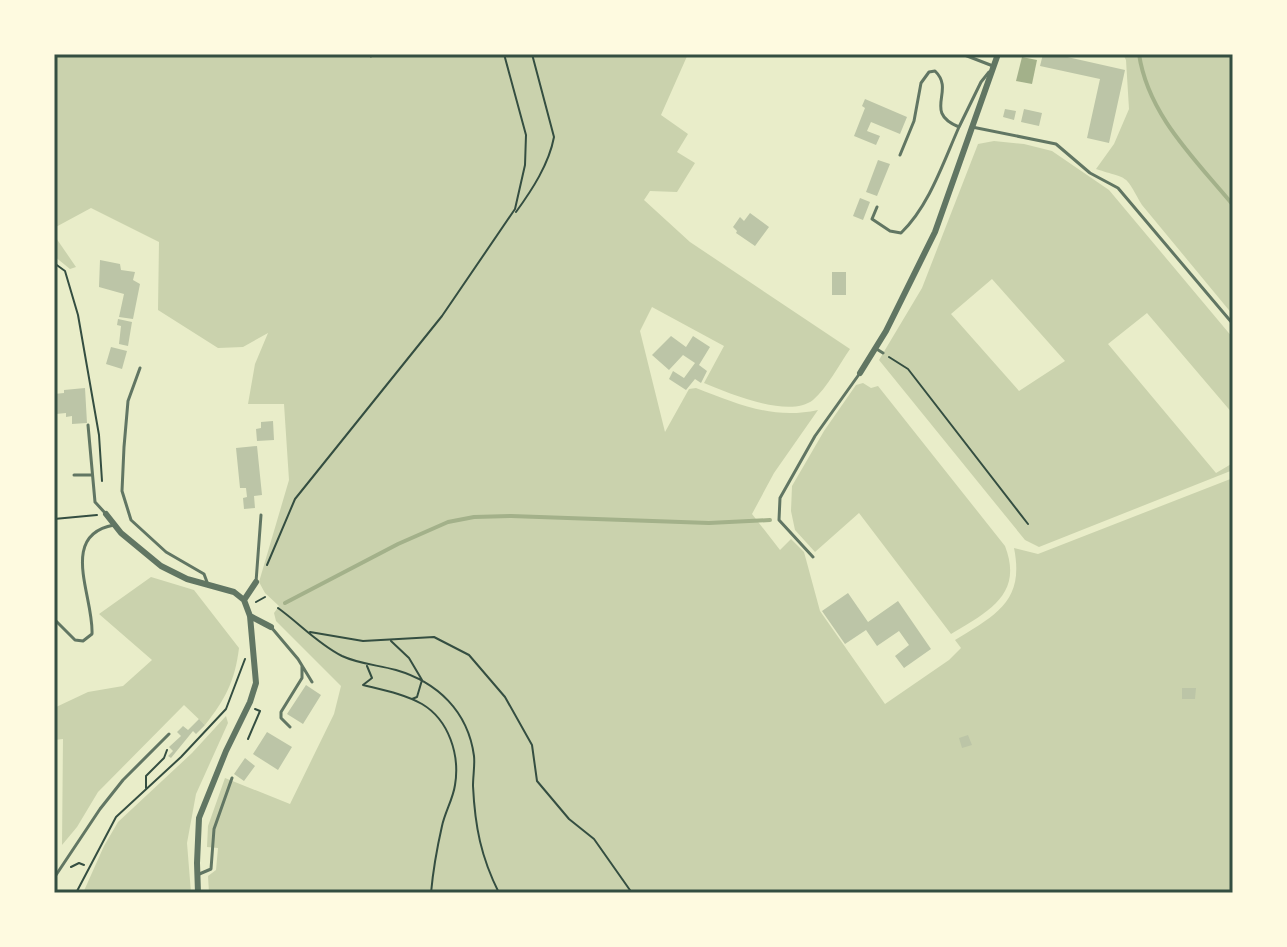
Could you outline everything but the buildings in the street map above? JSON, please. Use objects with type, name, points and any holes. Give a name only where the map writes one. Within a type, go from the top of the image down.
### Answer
[{"type":"street","points":[[860,373],[902,302],[935,232],[998,54]]},
{"type":"street","points":[[106,514],[114,525],[161,566],[187,579],[234,592],[244,600],[253,627],[251,641],[256,683],[249,706],[226,751],[199,818],[198,893]]},
{"type":"street","points":[[244,600],[256,582]]},
{"type":"street","points":[[250,616],[271,627]]},
{"type":"lane","points":[[877,207],[872,219],[890,231],[901,233],[933,184],[981,82],[994,66],[962,54]]},
{"type":"lane","points":[[900,155],[914,121],[921,83],[931,71],[940,76],[943,93],[940,112],[946,122],[959,127]]},
{"type":"lane","points":[[972,127],[1056,144],[1090,173],[1118,188],[1233,324]]},
{"type":"lane","points":[[875,348],[883,353]]},
{"type":"lane","points":[[140,368],[128,401],[124,447],[122,491],[131,520],[166,552],[204,574],[208,583]]},
{"type":"lane","points":[[813,557],[779,520],[780,498],[815,436],[860,373]]},
{"type":"lane","points":[[88,425],[95,502],[106,514]]},
{"type":"lane","points":[[74,475],[92,475]]},
{"type":"lane","points":[[256,582],[261,515]]},
{"type":"lane","points":[[54,619],[75,640],[83,641],[92,634],[84,578],[84,544],[88,536],[114,525]]},
{"type":"lane","points":[[271,627],[312,682]]},
{"type":"lane","points":[[290,727],[281,718],[281,712],[302,678],[302,666]]},
{"type":"lane","points":[[54,878],[123,780],[169,734]]},
{"type":"lane","points":[[197,875],[211,869],[214,829],[232,778]]},
{"type":"path","points":[[504,54],[526,135],[525,165],[511,218]]},
{"type":"path","points":[[256,582],[269,561],[295,499],[442,316],[533,188],[552,150],[554,137],[532,54]]},
{"type":"path","points":[[54,263],[65,271],[78,315],[99,435],[103,486]]},
{"type":"path","points":[[883,353],[908,369],[1028,524]]},
{"type":"path","points":[[54,519],[106,514]]},
{"type":"path","points":[[278,608],[342,656],[422,680],[441,692],[457,709],[474,755],[473,785],[478,839],[484,862],[499,893]]},
{"type":"path","points":[[310,632],[363,641],[434,637],[469,655],[505,697],[532,745],[537,781],[569,819],[594,839],[632,893]]},
{"type":"path","points":[[390,640],[409,658],[422,680],[417,697],[409,699]]},
{"type":"path","points":[[76,893],[116,817],[226,709],[243,663]]},
{"type":"path","points":[[366,664],[372,678],[363,685],[409,699],[435,714],[456,750],[455,785],[442,823],[431,893]]},
{"type":"path","points":[[248,739],[260,711],[249,706]]},
{"type":"path","points":[[147,789],[146,776],[164,758],[167,750]]},
{"type":"shaded area","points":[[54,54],[688,54],[661,115],[688,134],[677,152],[695,163],[677,192],[650,191],[644,200],[690,242],[850,349],[813,400],[789,407],[774,406],[704,383],[724,346],[652,307],[640,331],[665,432],[689,389],[696,388],[741,405],[771,412],[818,410],[774,473],[752,514],[780,550],[791,539],[804,552],[820,611],[885,704],[949,660],[961,648],[955,640],[983,623],[1004,605],[1015,582],[1014,548],[1038,554],[1233,478],[1233,893],[209,893],[208,876],[216,870],[218,848],[207,847],[208,826],[225,778],[290,804],[334,714],[341,686],[276,621],[274,613],[279,606],[265,593],[259,582],[289,480],[284,404],[248,404],[255,364],[268,333],[243,347],[218,348],[158,310],[159,242],[91,208],[54,228]]},
{"type":"shaded area","points":[[1123,54],[1233,54],[1233,315],[1142,205],[1128,182],[1096,169],[1114,144],[1129,109]]},
{"type":"shaded area","points":[[1022,57],[1037,60],[1032,84],[1016,81]]},
{"type":"shaded area","points":[[994,141],[1052,151],[1109,190],[1233,338],[1233,414],[1147,313],[1108,344],[1216,473],[1233,463],[1233,470],[1039,547],[1025,540],[879,360],[922,288],[978,144]],"holes":[[[992,279],[1065,361],[1019,391],[951,314]]]},
{"type":"shaded area","points":[[54,235],[76,267],[70,269],[54,256]]},
{"type":"shaded area","points":[[863,383],[871,388],[878,386],[1005,546],[1010,563],[1006,590],[989,609],[951,634],[859,513],[815,552],[795,530],[791,511],[792,486],[824,431],[856,385]]},
{"type":"shaded area","points":[[151,577],[194,590],[239,648],[232,680],[205,725],[184,705],[98,792],[62,845],[63,739],[54,740],[54,708],[88,692],[123,686],[152,660],[99,614]]},
{"type":"shaded area","points":[[226,716],[228,723],[196,794],[187,843],[191,893],[83,893],[118,822],[192,753]]},
{"type":"waterway","points":[[1139,54],[1152,97],[1163,116],[1189,153],[1233,205]]},
{"type":"waterway","points":[[285,603],[398,544],[448,522],[474,517],[709,523],[770,520]]}]
